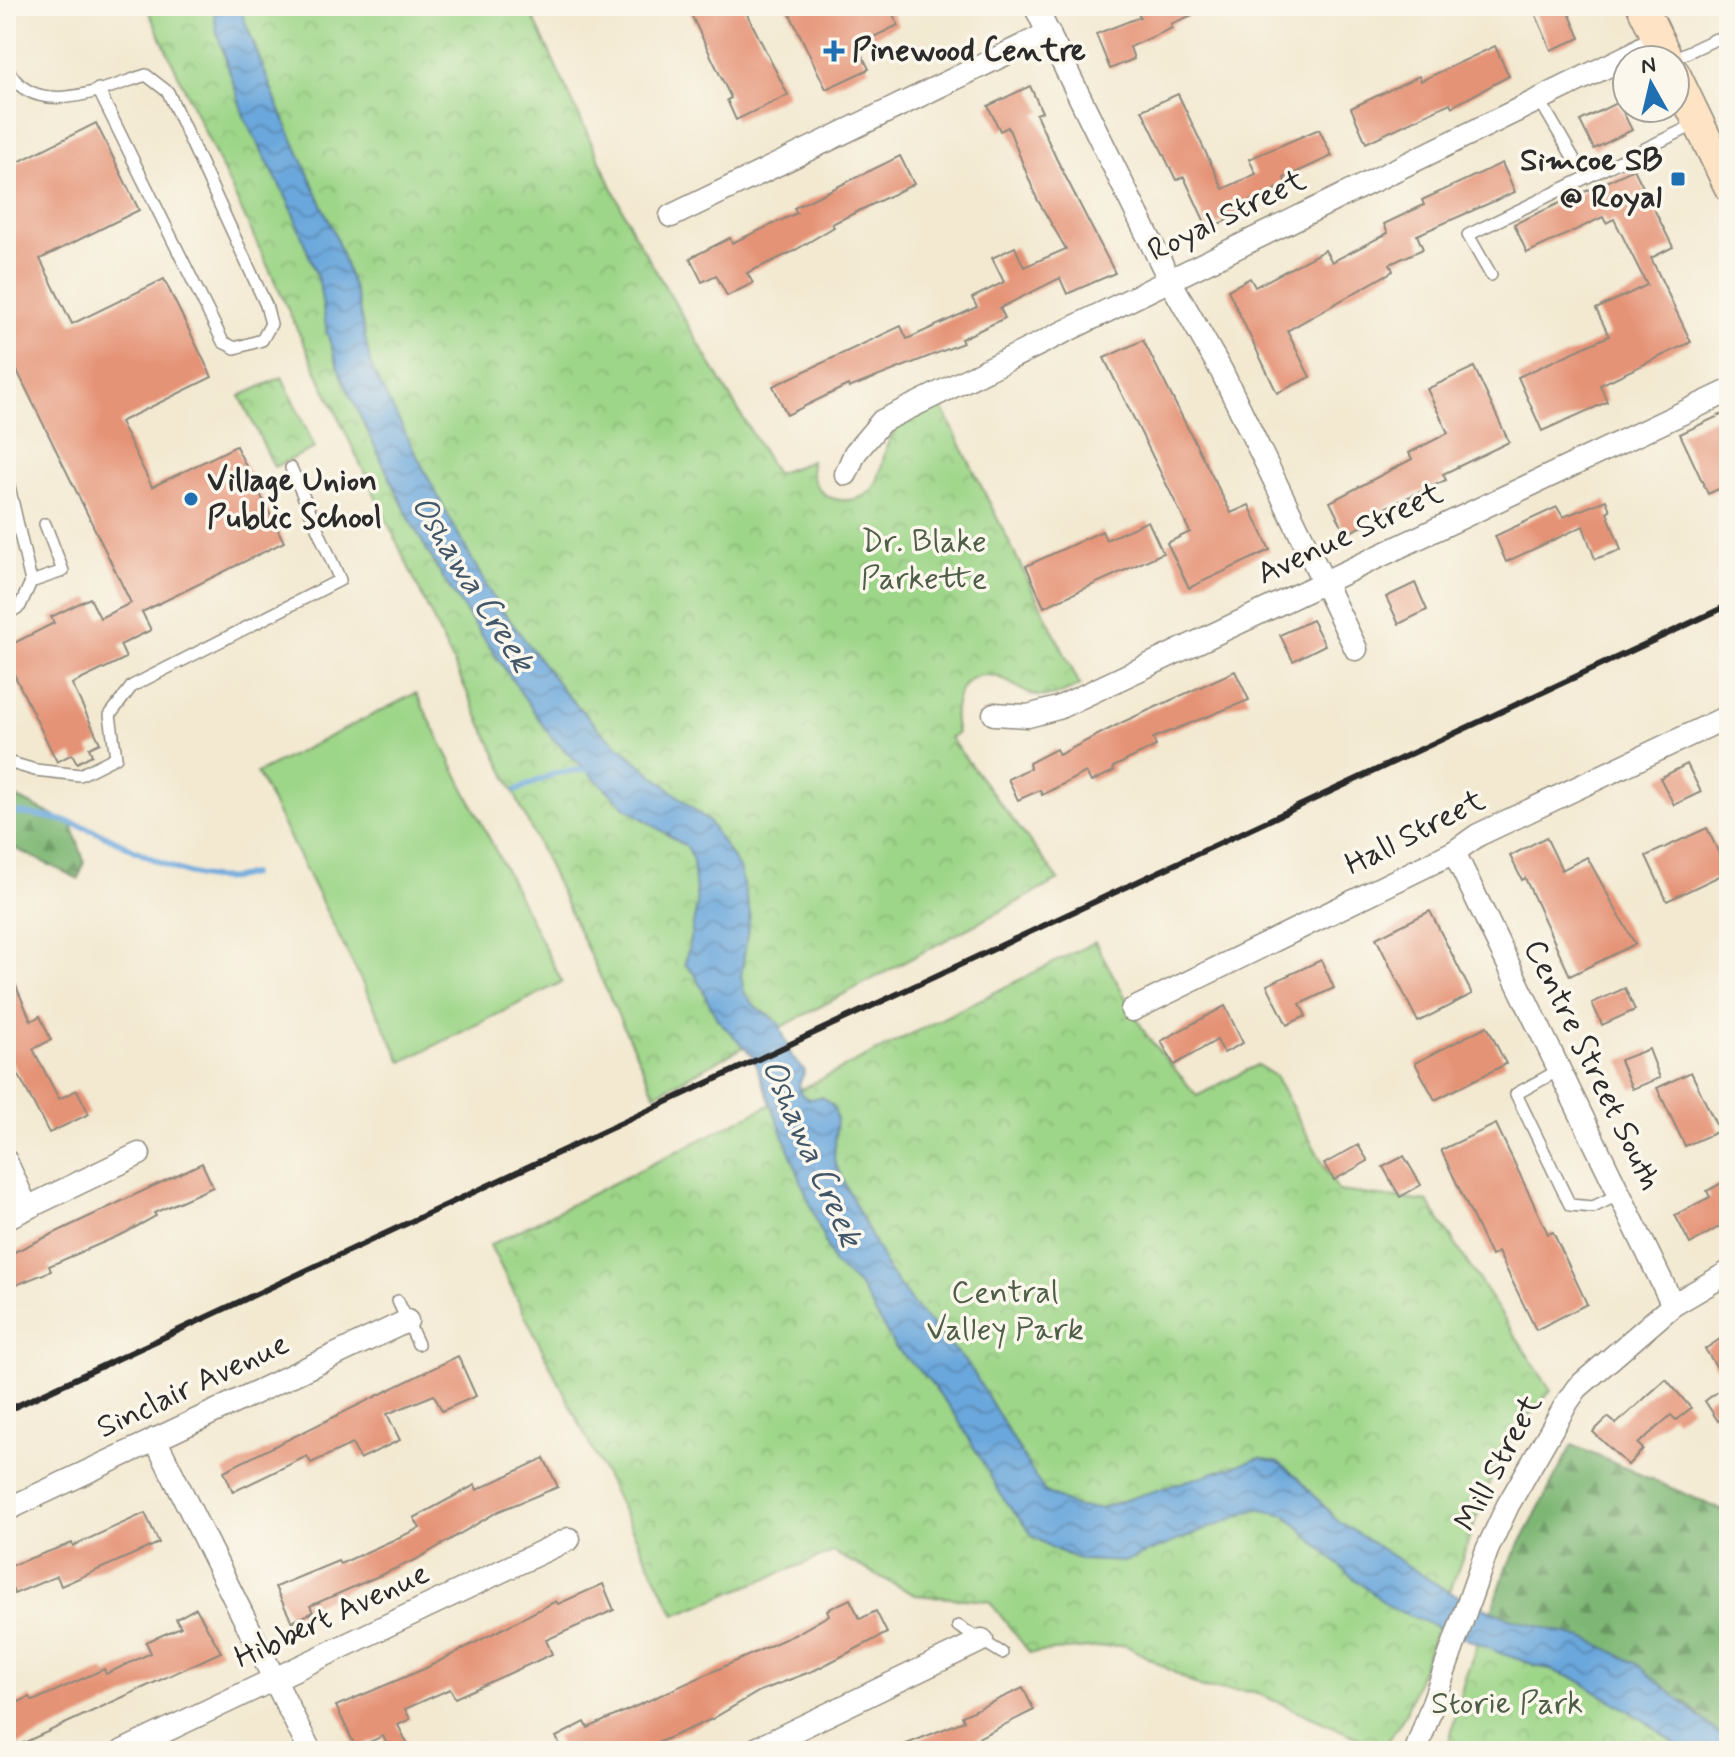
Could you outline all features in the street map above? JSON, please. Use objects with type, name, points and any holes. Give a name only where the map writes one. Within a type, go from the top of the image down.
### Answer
[{"type":"main road","points":[[1642,6],[1661,44]]},
{"type":"main road","points":[[1691,107],[1729,186]]},
{"type":"street","points":[[1035,6],[1169,279],[1222,372],[1356,649]]},
{"type":"street","points":[[671,216],[1049,33]]},
{"type":"street","name":"Royal Street","points":[[846,474],[855,453],[882,421],[1539,99],[1611,73]]},
{"type":"street","name":"Avenue Street","points":[[994,714],[1028,716],[1058,708],[1729,391]]},
{"type":"street","name":"Hall Street","points":[[1132,1010],[1454,852],[1478,835],[1729,716]]},
{"type":"street","name":"Centre Street South","points":[[1454,852],[1673,1305]]},
{"type":"street","points":[[6,1218],[139,1154]]},
{"type":"street","points":[[6,1161],[27,1208]]},
{"type":"street","name":"Mill Street","points":[[1416,1751],[1487,1550],[1508,1505],[1577,1388],[1673,1305],[1729,1272]]},
{"type":"street","name":"Sinclair Avenue","points":[[6,1510],[155,1439],[403,1311]]},
{"type":"street","points":[[155,1439],[310,1751]]},
{"type":"street","name":"Hibbert Avenue","points":[[123,1751],[569,1539]]},
{"type":"street","points":[[752,1751],[982,1640]]},
{"type":"lane","points":[[1691,46],[1716,39],[1729,40]]},
{"type":"lane","points":[[6,66],[11,77],[28,93],[61,99],[146,75],[168,92],[266,305],[271,324],[262,340],[235,348],[223,342],[98,89]]},
{"type":"lane","points":[[1539,99],[1574,159]]},
{"type":"lane","points":[[1491,275],[1468,235],[1699,123]]},
{"type":"lane","points":[[6,757],[8,762],[35,770],[80,775],[116,757],[110,715],[132,686],[340,580],[291,468]]},
{"type":"lane","points":[[6,473],[31,582],[20,606],[6,615]]},
{"type":"lane","points":[[31,582],[63,571],[45,524]]},
{"type":"lane","points":[[1559,1070],[1516,1094],[1529,1122],[1570,1205],[1593,1207],[1620,1194]]},
{"type":"lane","points":[[403,1311],[418,1344]]},
{"type":"lane","points":[[958,1626],[1002,1653]]},
{"type":"green space","name":"Dr. Blake Parkette","points":[[146,6],[528,6],[634,234],[776,474],[811,461],[817,487],[826,495],[840,500],[862,497],[877,482],[886,449],[897,429],[912,418],[941,405],[1080,685],[1055,695],[1038,696],[998,677],[975,677],[961,691],[955,712],[957,733],[950,738],[1059,880],[655,1094]]},
{"type":"green space","points":[[282,377],[315,448],[274,467],[240,396]]},
{"type":"green space","points":[[416,693],[562,982],[402,1062],[257,773]]},
{"type":"green space","points":[[6,792],[72,825],[84,861],[79,879],[10,846],[6,849]]},
{"type":"green space","name":"Central Valley Park","points":[[1095,942],[1146,1035],[1197,1096],[1257,1065],[1275,1076],[1338,1191],[1428,1202],[1551,1391],[1527,1418],[1497,1462],[1405,1715],[1383,1749],[1255,1692],[1202,1688],[1125,1645],[1030,1653],[989,1601],[915,1595],[833,1552],[675,1615],[490,1245]]},
{"type":"green space","points":[[1572,1445],[1729,1513],[1729,1742],[1719,1737],[1688,1704],[1492,1611],[1505,1572]]},
{"type":"green space","name":"Storie Park","points":[[1478,1643],[1576,1679],[1645,1721],[1684,1751],[1447,1751],[1465,1677]]},
{"type":"water","name":"Oshawa Creek","points":[[213,6],[239,6],[278,106],[333,229],[357,298],[371,367],[493,598],[566,694],[601,731],[709,822],[739,868],[750,913],[741,977],[745,994],[756,1007],[779,1023],[792,1057],[805,1071],[799,1084],[801,1094],[809,1099],[822,1097],[833,1106],[837,1118],[834,1159],[888,1270],[913,1304],[970,1367],[1044,1491],[1076,1507],[1100,1508],[1260,1458],[1278,1462],[1297,1477],[1338,1521],[1449,1592],[1509,1618],[1589,1640],[1636,1663],[1729,1742],[1729,1751],[1684,1751],[1645,1721],[1576,1679],[1503,1654],[1391,1608],[1347,1573],[1286,1515],[1257,1509],[1124,1562],[1081,1560],[1033,1536],[1004,1500],[956,1416],[927,1378],[895,1347],[860,1287],[833,1263],[752,1055],[717,1019],[695,975],[685,964],[697,905],[693,861],[688,848],[625,807],[552,738],[446,583],[412,524],[341,376],[327,333],[319,282],[289,203],[245,119],[217,33]]},
{"type":"building","points":[[687,6],[743,6],[788,95],[736,120],[727,100],[731,98]]},
{"type":"building","name":"Pinewood Centre","points":[[786,6],[889,6],[898,25],[857,45],[869,69],[826,89]]},
{"type":"building","points":[[1135,6],[1213,6],[1171,24],[1172,28],[1130,47],[1134,59],[1110,69],[1096,34],[1140,17]]},
{"type":"building","points":[[1532,6],[1566,6],[1580,38],[1551,50]]},
{"type":"building","points":[[1495,46],[1509,76],[1452,107],[1450,103],[1366,143],[1351,108],[1419,76],[1421,81]]},
{"type":"building","points":[[1030,86],[1042,112],[1036,114],[1056,158],[1115,273],[1067,294],[1060,278],[1000,308],[1005,318],[961,339],[963,343],[849,388],[848,385],[787,415],[773,386],[901,326],[907,339],[977,307],[972,298],[1004,282],[992,258],[1015,247],[1024,267],[1066,249],[1037,199],[1008,127],[1000,131],[988,106]]},
{"type":"building","points":[[1178,94],[1223,189],[1256,174],[1249,159],[1319,129],[1332,156],[1284,178],[1287,184],[1240,206],[1243,213],[1208,229],[1184,177],[1176,180],[1142,110]]},
{"type":"building","points":[[1611,106],[1611,124],[1629,124],[1632,130],[1594,149],[1580,121]]},
{"type":"building","points":[[96,123],[139,210],[40,259],[72,324],[164,279],[212,377],[120,422],[152,487],[236,446],[284,542],[142,612],[151,630],[120,645],[126,658],[72,684],[100,743],[89,748],[92,755],[77,763],[72,754],[57,762],[6,658],[6,647],[54,623],[51,617],[90,598],[100,618],[131,603],[6,348],[6,168]]},
{"type":"building","points":[[900,156],[914,184],[832,224],[834,227],[792,252],[747,273],[753,283],[727,296],[716,275],[702,282],[690,258],[730,238],[732,243],[797,213],[794,208]]},
{"type":"building","points":[[1502,163],[1515,192],[1417,235],[1423,249],[1390,264],[1393,271],[1287,331],[1310,377],[1277,393],[1228,290],[1250,278],[1255,287],[1325,250],[1332,262],[1388,233],[1384,224],[1424,205],[1422,200]]},
{"type":"building","points":[[1634,169],[1673,247],[1651,258],[1691,342],[1600,385],[1607,402],[1542,431],[1518,377],[1609,336],[1596,309],[1647,285],[1614,219],[1606,223],[1603,217],[1527,253],[1514,224]]},
{"type":"building","points":[[1143,340],[1231,513],[1249,505],[1270,550],[1189,588],[1167,543],[1190,532],[1104,358]]},
{"type":"building","points":[[1474,367],[1509,442],[1443,474],[1446,480],[1363,518],[1367,524],[1346,534],[1330,502],[1412,459],[1409,453],[1448,433],[1427,389]]},
{"type":"building","points":[[1729,411],[1729,484],[1708,494],[1680,434]]},
{"type":"building","points":[[1606,500],[1610,510],[1607,512],[1621,550],[1595,559],[1583,526],[1506,562],[1495,536],[1557,507],[1563,517]]},
{"type":"building","points":[[1148,521],[1163,553],[1044,607],[1026,566],[1102,531],[1106,540]]},
{"type":"building","points":[[1415,583],[1427,610],[1399,624],[1386,597]]},
{"type":"building","points":[[1312,620],[1325,645],[1293,661],[1280,635]]},
{"type":"building","points":[[1235,671],[1249,700],[1153,738],[1156,746],[1113,767],[1114,771],[1091,782],[1086,772],[1042,795],[1040,790],[1018,800],[1008,779],[1030,768],[1029,763],[1056,749],[1059,755]]},
{"type":"building","points":[[1687,764],[1701,792],[1674,805],[1660,778]]},
{"type":"building","points":[[1707,828],[1728,872],[1667,901],[1646,856]]},
{"type":"building","points":[[1546,837],[1562,870],[1587,857],[1635,944],[1570,976],[1525,878],[1522,880],[1510,856]]},
{"type":"building","points":[[1430,911],[1472,994],[1418,1022],[1376,938]]},
{"type":"building","points":[[1321,960],[1334,988],[1300,1004],[1306,1016],[1287,1025],[1267,985]]},
{"type":"building","points":[[6,963],[31,1021],[40,1016],[51,1040],[33,1049],[59,1099],[77,1090],[89,1114],[49,1133],[6,1051],[6,1033],[12,1030],[6,1014]]},
{"type":"building","points":[[1625,988],[1635,1010],[1602,1025],[1592,1003]]},
{"type":"building","points":[[1225,1006],[1243,1043],[1224,1053],[1217,1040],[1174,1065],[1161,1041]]},
{"type":"building","points":[[1487,1026],[1506,1064],[1435,1100],[1415,1063]]},
{"type":"building","points":[[1649,1049],[1660,1078],[1632,1089],[1620,1060]]},
{"type":"building","points":[[1691,1072],[1719,1131],[1685,1146],[1657,1088]]},
{"type":"building","points":[[1496,1124],[1548,1234],[1553,1232],[1587,1304],[1536,1330],[1498,1252],[1491,1256],[1441,1150]]},
{"type":"building","points":[[1358,1145],[1368,1161],[1334,1180],[1324,1164]]},
{"type":"building","points":[[1404,1156],[1421,1185],[1400,1197],[1383,1167]]},
{"type":"building","points":[[202,1163],[213,1187],[154,1213],[156,1216],[125,1233],[49,1266],[51,1271],[6,1289],[6,1256]]},
{"type":"building","points":[[1729,1179],[1729,1221],[1690,1244],[1675,1215],[1710,1197],[1707,1191]]},
{"type":"building","points":[[1729,1333],[1729,1386],[1705,1349]]},
{"type":"building","points":[[458,1356],[476,1396],[442,1411],[434,1395],[387,1414],[400,1440],[360,1459],[352,1444],[311,1463],[307,1456],[233,1492],[224,1471]]},
{"type":"building","points":[[1666,1379],[1691,1408],[1676,1420],[1671,1415],[1638,1444],[1643,1449],[1628,1465],[1593,1432],[1608,1417],[1616,1424]]},
{"type":"building","points":[[1720,1390],[1729,1404],[1729,1414],[1718,1421],[1705,1401]]},
{"type":"building","points":[[544,1458],[558,1487],[499,1511],[415,1560],[310,1606],[313,1612],[292,1622],[275,1587],[338,1561],[340,1564],[420,1528],[414,1518],[475,1485],[477,1490]]},
{"type":"building","points":[[145,1513],[159,1543],[61,1586],[57,1576],[14,1594],[6,1567],[72,1543],[73,1546]]},
{"type":"building","points":[[603,1584],[614,1610],[546,1640],[552,1654],[455,1698],[450,1689],[405,1709],[410,1719],[398,1725],[411,1751],[390,1751],[383,1736],[356,1748],[336,1706],[424,1669],[556,1601],[558,1604]]},
{"type":"building","points":[[850,1599],[860,1619],[876,1611],[887,1633],[815,1670],[760,1691],[712,1719],[639,1751],[563,1751],[556,1737],[585,1722],[588,1728],[796,1634],[829,1615],[827,1610]]},
{"type":"building","points":[[196,1608],[221,1652],[6,1751],[6,1708],[30,1697],[33,1701],[104,1669],[106,1674],[151,1653],[146,1642],[181,1627],[176,1619]]},
{"type":"building","points":[[1023,1688],[1034,1710],[952,1751],[889,1751],[964,1721],[962,1716]]},
{"type":"waterway","points":[[517,790],[556,773],[589,769]]},
{"type":"waterway","points":[[6,812],[81,826],[189,873],[210,878],[251,874]]},
{"type":"railway","points":[[6,1411],[1729,605]]},
{"type":"place","name":"Pinewood Centre","points":[[834,51]]},
{"type":"place","name":"Simcoe SB @ Royal","points":[[1678,179]]},
{"type":"place","name":"Village Union Public School","points":[[191,499]]}]
